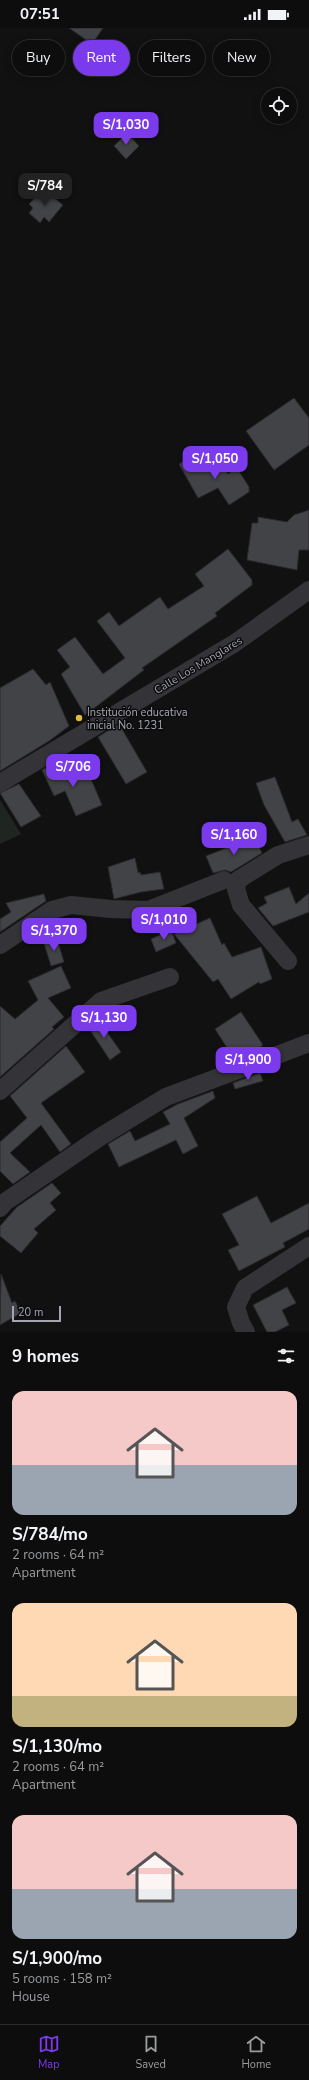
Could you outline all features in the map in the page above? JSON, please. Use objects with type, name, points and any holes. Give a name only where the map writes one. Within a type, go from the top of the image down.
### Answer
[{"type":"street","name":"Calle Los Manglares","points":[[0,783],[235,643],[309,590]]},
{"type":"street","points":[[288,961],[241,905],[236,889],[238,880],[278,855],[309,845]]},
{"type":"street","points":[[0,945],[52,910],[65,906],[71,905],[111,909],[148,910],[224,880]]},
{"type":"street","points":[[0,1092],[101,1000],[170,977]]},
{"type":"street","points":[[0,1208],[6,1202],[100,1137],[166,1097],[309,1042]]},
{"type":"street","points":[[246,1332],[241,1323],[236,1307],[245,1288],[309,1246]]},
{"type":"shaded area","points":[[0,800],[21,834],[0,844]]},
{"type":"building","points":[[69,28],[103,28],[95,40],[86,40]]},
{"type":"building","points":[[127,133],[139,146],[126,159],[114,146]]},
{"type":"building","points":[[43,189],[63,205],[49,222],[44,217],[40,223],[29,213],[33,208],[29,204]]},
{"type":"building","points":[[294,398],[309,418],[309,445],[274,470],[246,431]]},
{"type":"building","points":[[216,456],[228,474],[237,468],[249,487],[249,492],[229,505],[218,488],[198,498],[179,464],[192,457],[197,467]]},
{"type":"building","points":[[309,510],[309,550],[299,550],[297,570],[247,560],[252,523],[258,523],[258,517],[287,522],[294,515]]},
{"type":"building","points":[[228,549],[252,580],[252,585],[215,613],[217,616],[142,668],[144,670],[85,715],[61,674],[70,667],[57,650],[75,637],[103,674],[125,658],[97,621],[109,612],[119,626],[160,597],[168,609],[204,586],[195,574]]},
{"type":"building","points":[[33,669],[46,685],[50,682],[69,726],[49,741],[0,771],[0,688]]},
{"type":"building","points":[[119,724],[147,772],[126,784],[98,737]]},
{"type":"building","points":[[60,760],[69,780],[88,772],[102,805],[76,816],[65,791],[54,796],[42,770]]},
{"type":"building","points":[[275,777],[292,822],[298,819],[307,835],[285,842],[264,805],[256,783]]},
{"type":"building","points":[[19,784],[41,816],[21,827],[0,793]]},
{"type":"building","points":[[254,837],[262,853],[231,872],[225,870],[213,873],[206,856]]},
{"type":"building","points":[[135,858],[138,873],[140,872],[141,875],[160,872],[164,889],[141,892],[114,899],[108,867]]},
{"type":"building","points":[[289,887],[296,904],[309,893],[309,912],[273,926],[258,908],[267,903],[264,897]]},
{"type":"building","points":[[44,894],[46,901],[0,932],[0,919],[11,912],[6,903]]},
{"type":"building","points":[[210,918],[222,945],[224,943],[232,957],[261,947],[272,979],[260,984],[259,982],[231,999],[218,979],[213,982],[174,934]]},
{"type":"building","points":[[171,930],[176,943],[156,952],[151,939]]},
{"type":"building","points":[[57,939],[64,962],[51,966],[44,943]]},
{"type":"building","points":[[61,966],[71,988],[48,998],[64,1017],[52,1027],[54,1029],[0,1077],[0,1006],[15,1019],[38,1000],[28,981]]},
{"type":"building","points":[[113,1008],[117,1014],[106,1021],[102,1014]]},
{"type":"building","points":[[241,1012],[263,1045],[254,1052],[235,1060],[215,1029]]},
{"type":"building","points":[[97,1018],[121,1052],[110,1060],[88,1027]]},
{"type":"building","points":[[66,1046],[85,1072],[41,1103],[71,1144],[60,1152],[41,1125],[10,1153],[30,1172],[13,1184],[0,1171],[0,1142],[27,1118],[10,1096]]},
{"type":"building","points":[[260,1073],[263,1081],[235,1089],[233,1083]]},
{"type":"building","points":[[213,1091],[215,1098],[184,1118],[198,1146],[183,1154],[176,1140],[119,1167],[108,1144],[130,1131],[135,1141],[170,1124],[163,1112],[178,1104]]},
{"type":"building","points":[[52,1183],[61,1193],[50,1203],[56,1210],[34,1229],[38,1233],[21,1253],[0,1236],[0,1226],[17,1207]]},
{"type":"building","points":[[257,1196],[271,1223],[309,1203],[309,1229],[283,1243],[285,1247],[239,1271],[228,1250],[239,1245],[222,1214]]},
{"type":"building","points":[[1,1274],[12,1303],[15,1301],[21,1313],[0,1325]]},
{"type":"building","points":[[287,1287],[296,1303],[282,1310],[289,1325],[275,1332],[267,1332],[253,1305]]},
{"type":"place","name":"Institución educativa inicial No. 1231","points":[[79,718]]}]
